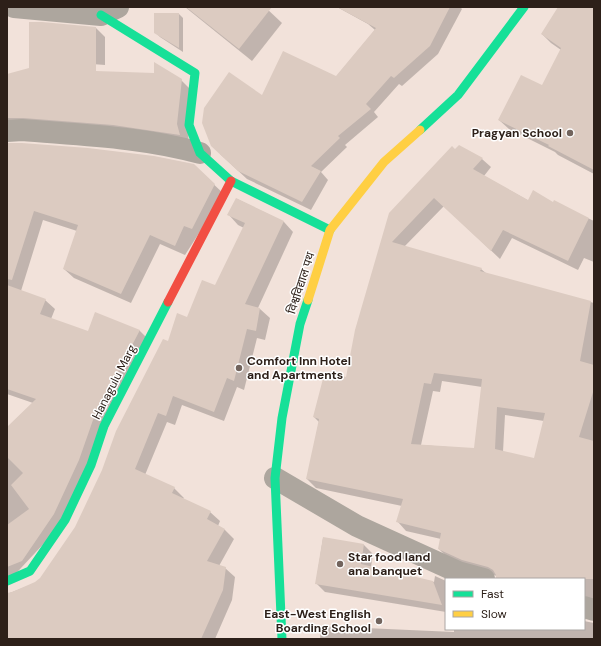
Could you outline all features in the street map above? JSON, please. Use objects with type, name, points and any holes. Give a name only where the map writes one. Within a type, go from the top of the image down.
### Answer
[{"type":"street","points":[[14,7],[109,11],[195,73],[189,125],[200,153]]},
{"type":"street","name":"विश्वविद्याल पथ","points":[[282,639],[275,478],[282,418],[300,324],[330,230],[384,162],[458,95],[524,7]]},
{"type":"street","points":[[7,131],[22,130],[126,140],[183,148],[200,153],[231,181],[330,230]]},
{"type":"street","name":"Hanagulu Marg","points":[[7,581],[30,571],[64,520],[91,465],[104,426],[231,181]]},
{"type":"street","points":[[275,478],[357,526],[458,572],[480,578]]},
{"type":"building","points":[[186,7],[272,7],[239,49]]},
{"type":"building","points":[[337,7],[450,7],[430,46],[394,78],[391,76],[366,104],[371,109],[338,136],[340,138],[311,166],[321,171],[302,202],[238,171],[211,146],[202,123],[204,108],[229,72],[262,95],[283,51],[336,76],[376,28]]},
{"type":"building","points":[[558,7],[594,7],[594,170],[548,146],[549,145],[498,120],[521,75],[542,85],[561,48],[541,34]]},
{"type":"building","points":[[154,13],[179,13],[179,48],[154,33]]},
{"type":"building","points":[[29,22],[96,27],[96,71],[154,73],[154,62],[182,79],[177,124],[180,135],[113,125],[7,118],[7,74],[29,68]]},
{"type":"building","points":[[7,143],[88,148],[154,156],[194,164],[215,184],[192,229],[184,226],[175,246],[150,235],[121,294],[63,269],[78,225],[34,211],[12,280],[7,279]]},
{"type":"building","points":[[459,145],[483,158],[473,169],[528,200],[533,190],[553,202],[554,200],[589,218],[568,261],[503,230],[491,251],[434,198],[392,242],[482,268],[480,271],[591,301],[580,361],[594,365],[594,389],[579,437],[594,441],[594,579],[496,578],[493,570],[488,567],[462,560],[438,549],[441,533],[396,522],[403,499],[306,479],[319,419],[313,417],[325,371],[346,377],[355,330],[389,213],[452,146],[455,149]],"holes":[[[434,373],[482,379],[474,448],[411,444],[424,383],[431,384]],[[497,407],[545,413],[534,458],[495,449]]]},
{"type":"building","points":[[236,198],[284,221],[245,304],[260,308],[256,331],[247,329],[234,381],[227,378],[214,412],[173,396],[166,416],[158,413],[135,469],[175,487],[172,493],[211,511],[207,519],[225,529],[207,561],[226,567],[223,590],[201,639],[7,639],[7,593],[35,582],[40,578],[75,527],[102,470],[116,431],[163,339],[168,341],[177,313],[187,317],[202,280],[215,285],[245,223],[227,215]]},
{"type":"building","points":[[7,285],[46,299],[40,314],[88,331],[95,312],[140,330],[93,420],[79,460],[54,514],[22,561],[7,567],[7,525],[29,509],[11,485],[23,473],[7,457],[7,427],[36,399],[7,389]]},
{"type":"building","points":[[323,537],[364,544],[361,564],[433,581],[442,605],[315,584]]},
{"type":"traffic: fast","points":[[420,130],[458,95],[524,7]]},
{"type":"traffic: fast","points":[[101,15],[195,73],[189,125],[200,153],[231,181],[330,230]]},
{"type":"traffic: fast","points":[[282,639],[275,478],[282,418],[300,324],[308,300]]},
{"type":"traffic: fast","points":[[7,581],[30,571],[65,520],[91,465],[104,426],[168,302]]},
{"type":"traffic: slow","points":[[308,300],[330,230],[384,162],[420,130]]},
{"type":"traffic: jam","points":[[168,302],[231,181]]},
{"type":"place","name":"Pragyan School","points":[[570,133]]},
{"type":"place","name":"Comfort Inn Hotel and Apartments","points":[[239,368]]},
{"type":"place","name":"Star food land ana banquet","points":[[340,564]]},
{"type":"place","name":"East-West English Boarding School","points":[[379,621]]}]
